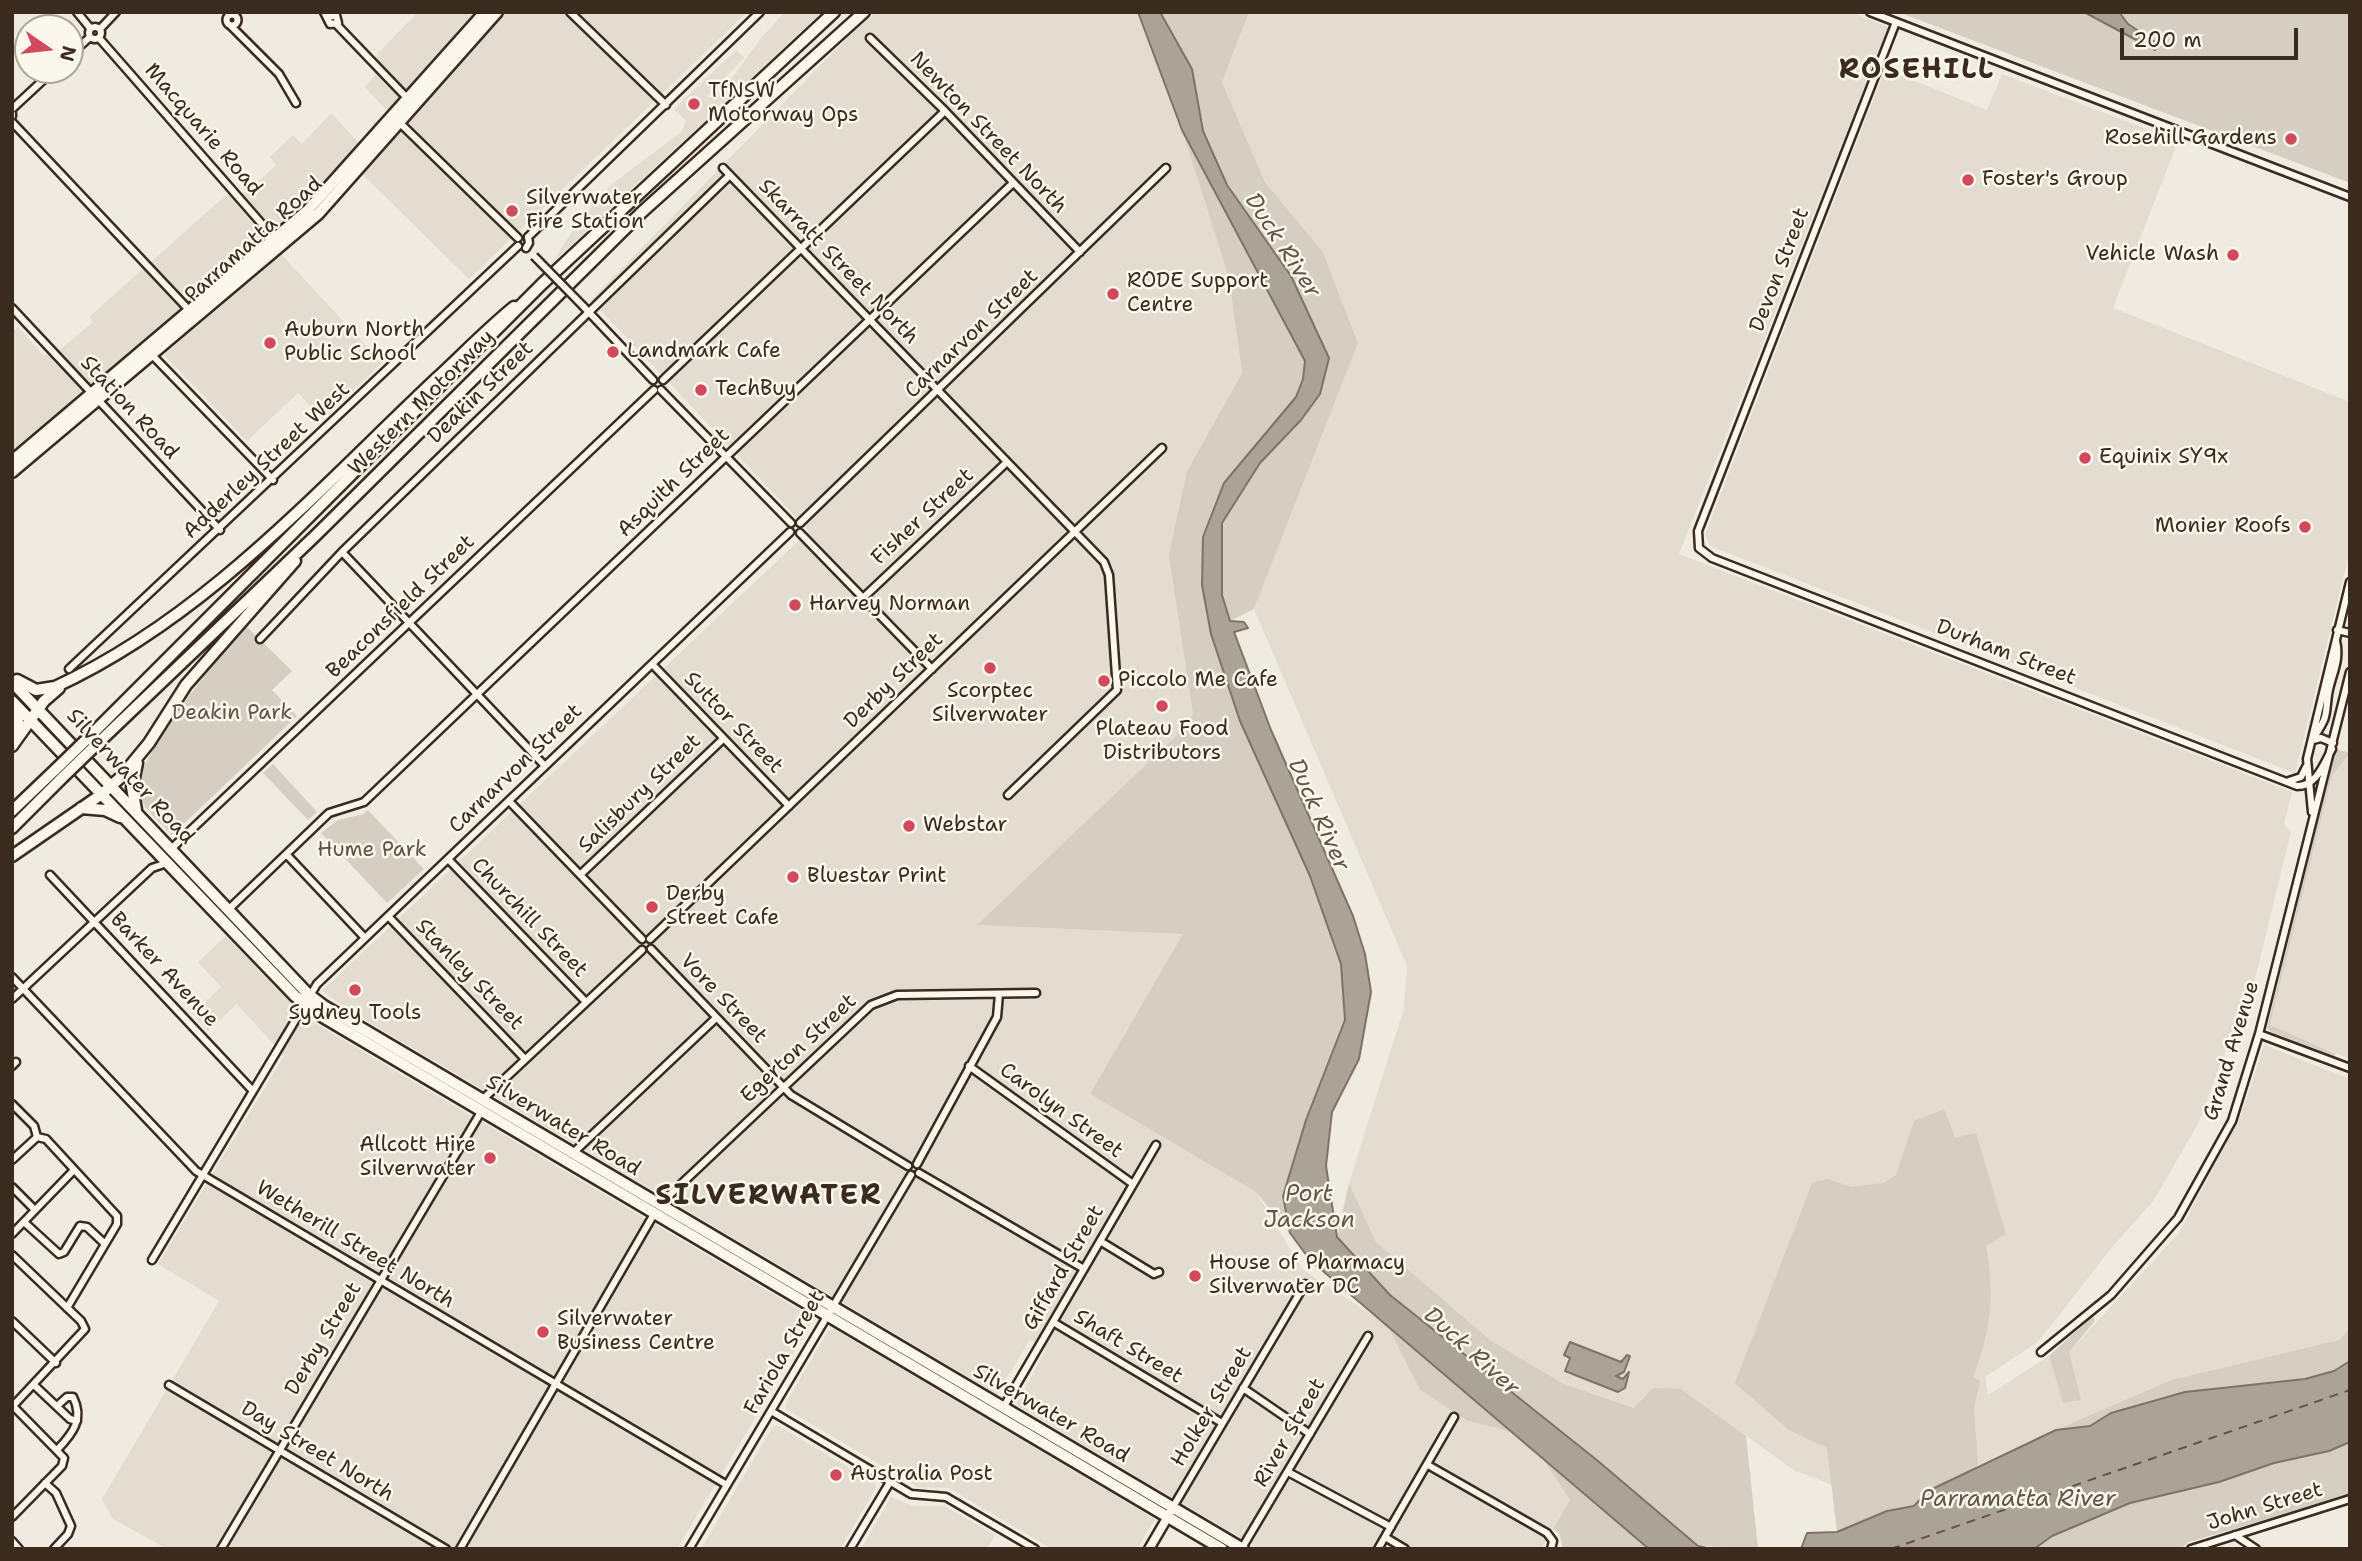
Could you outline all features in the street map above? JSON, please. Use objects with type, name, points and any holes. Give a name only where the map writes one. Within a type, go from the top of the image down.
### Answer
[{"type":"highway","name":"Parramatta Road","points":[[396,119],[408,99],[485,12]]},
{"type":"highway","name":"Parramatta Road","points":[[12,461],[153,356],[277,242],[497,12]]},
{"type":"highway","name":"Western Motorway","points":[[12,828],[60,773],[542,284],[834,12]]},
{"type":"highway","name":"Western Motorway","points":[[94,740],[315,536],[642,212],[864,12]]},
{"type":"highway","name":"Parramatta Road","points":[[12,472],[190,311],[277,242]]},
{"type":"highway","points":[[12,746],[38,708],[68,681],[167,621],[230,573],[281,529],[504,315],[542,284]]},
{"type":"highway","points":[[12,856],[102,794],[138,759],[186,685],[285,575],[315,536]]},
{"type":"highway","points":[[12,676],[26,686],[41,690],[68,681]]},
{"type":"highway","name":"Silverwater Road","points":[[12,682],[229,909],[306,999],[572,1153],[657,1209]]},
{"type":"highway","name":"Silverwater Road","points":[[12,701],[306,999],[481,1112],[657,1209],[1171,1512],[1243,1548]]},
{"type":"highway","points":[[12,707],[18,720],[12,739]]},
{"type":"highway","points":[[137,811],[132,786],[138,759]]},
{"type":"highway","name":"Western Motorway","points":[[12,811],[60,773]]},
{"type":"highway","points":[[79,808],[109,812],[133,825]]},
{"type":"highway","name":"Silverwater Road","points":[[829,1311],[1003,1408],[1171,1512],[1222,1549]]},
{"type":"main road","name":"Holker Street","points":[[1149,1549],[1171,1512]]},
{"type":"street","points":[[77,12],[90,28],[90,37],[84,42]]},
{"type":"street","points":[[90,37],[99,38],[100,29],[116,12]]},
{"type":"street","points":[[220,12],[232,18],[246,38],[279,74],[296,103]]},
{"type":"street","points":[[232,18],[243,12]]},
{"type":"street","points":[[570,12],[666,105]]},
{"type":"street","points":[[528,237],[760,12]]},
{"type":"street","points":[[1870,12],[2350,197]]},
{"type":"street","points":[[336,24],[339,14],[326,15],[329,23],[336,24],[408,99]]},
{"type":"street","name":"Devon Street","points":[[1698,531],[1896,22]]},
{"type":"street","points":[[90,28],[100,29]]},
{"type":"street","name":"Macquarie Road","points":[[99,38],[277,242]]},
{"type":"street","name":"Newton Street North","points":[[870,38],[945,111],[1080,252]]},
{"type":"street","points":[[12,113],[40,84]]},
{"type":"street","points":[[657,390],[663,380],[945,111]]},
{"type":"street","points":[[396,119],[518,238],[522,247],[534,256],[653,380],[657,390],[728,457],[791,523],[800,523],[800,533]]},
{"type":"street","points":[[12,121],[190,311]]},
{"type":"street","name":"Skarratt Street North","points":[[723,167],[1104,562],[1109,575],[1117,690],[1008,795]]},
{"type":"street","name":"Carnarvon Street","points":[[800,523],[939,392],[1167,168]]},
{"type":"street","name":"Deakin Street","points":[[260,639],[342,552],[590,314],[730,175]]},
{"type":"street","name":"Asquith Street","points":[[287,855],[329,813],[358,806],[728,457],[1013,183]]},
{"type":"street","points":[[518,238],[523,235],[528,237]]},
{"type":"street","points":[[522,247],[529,243],[528,237]]},
{"type":"street","name":"Adderley Street West","points":[[69,670],[522,247]]},
{"type":"street","name":"Station Road","points":[[12,308],[220,530]]},
{"type":"street","points":[[153,356],[273,480]]},
{"type":"street","points":[[653,380],[663,380]]},
{"type":"street","name":"Beaconsfield Street","points":[[171,849],[657,390]]},
{"type":"street","name":"Derby Street","points":[[650,939],[1162,448]]},
{"type":"street","name":"Fisher Street","points":[[863,598],[1007,462]]},
{"type":"street","points":[[791,523],[790,532],[800,533],[932,669]]},
{"type":"street","name":"Durham Street","points":[[1698,531],[1699,548],[1712,558],[2287,780],[2307,792],[2312,800]]},
{"type":"street","name":"Carnarvon Street","points":[[152,1260],[306,999],[365,938],[790,532]]},
{"type":"street","points":[[342,552],[545,766]]},
{"type":"street","name":"Grand Avenue","points":[[2312,821],[2307,759],[2326,690],[2350,582]]},
{"type":"street","points":[[2337,634],[2350,633]]},
{"type":"street","name":"Suttor Street","points":[[652,664],[789,806]]},
{"type":"street","name":"Grand Avenue","points":[[2041,1352],[2111,1295],[2178,1218],[2231,1121],[2259,1034],[2350,672]]},
{"type":"street","points":[[2326,690],[2345,693]]},
{"type":"street","points":[[2295,785],[2309,783],[2333,746],[2320,738],[2312,743]]},
{"type":"street","name":"Salisbury Street","points":[[581,874],[723,739]]},
{"type":"street","points":[[2287,780],[2302,776],[2307,759]]},
{"type":"street","points":[[482,1100],[585,1001],[642,950],[651,949],[653,944],[650,939],[642,939],[509,801]]},
{"type":"street","points":[[229,909],[287,855],[365,938]]},
{"type":"street","name":"Churchill Street","points":[[448,859],[585,1001]]},
{"type":"street","points":[[12,999],[152,868],[169,863]]},
{"type":"street","name":"Barker Avenue","points":[[50,875],[252,1090]]},
{"type":"street","name":"Stanley Street","points":[[388,916],[525,1059]]},
{"type":"street","points":[[642,939],[639,944],[642,950]]},
{"type":"street","name":"Vore Street","points":[[651,949],[799,1102],[908,1166]]},
{"type":"street","name":"Wetherill Street North","points":[[12,977],[202,1175],[727,1485]]},
{"type":"street","name":"Egerton Street","points":[[460,1549],[657,1209],[783,1087],[871,1005],[884,998],[897,995],[1036,993]]},
{"type":"street","points":[[919,1173],[917,1164],[999,1012],[999,994]]},
{"type":"street","points":[[572,1153],[716,1018]]},
{"type":"street","points":[[2259,1034],[2350,1068]]},
{"type":"street","name":"Carolyn Street","points":[[969,1066],[1133,1185]]},
{"type":"street","points":[[12,1104],[34,1126],[37,1136]]},
{"type":"street","points":[[12,1116],[19,1111]]},
{"type":"street","name":"Derby Street","points":[[221,1549],[481,1112]]},
{"type":"street","points":[[12,1160],[37,1136]]},
{"type":"street","points":[[37,1136],[46,1139],[117,1216],[117,1224],[67,1308]]},
{"type":"street","name":"Giffard Street","points":[[1003,1408],[1156,1145]]},
{"type":"street","points":[[917,1164],[908,1166],[911,1175],[919,1173],[1084,1269]]},
{"type":"street","points":[[12,1234],[74,1170]]},
{"type":"street","name":"Fariola Street","points":[[689,1549],[911,1175]]},
{"type":"street","points":[[12,1187],[35,1210]]},
{"type":"street","points":[[24,1222],[59,1254],[64,1252],[80,1226],[87,1227],[105,1244]]},
{"type":"street","points":[[1100,1241],[1154,1274],[1159,1272]]},
{"type":"street","points":[[12,1517],[64,1461],[58,1449],[13,1407],[85,1329],[67,1308],[14,1259]]},
{"type":"street","name":"Holker Street","points":[[1171,1512],[1305,1284]]},
{"type":"street","points":[[12,1321],[56,1363]]},
{"type":"street","name":"Shaft Street","points":[[1053,1322],[1222,1423]]},
{"type":"street","name":"River Street","points":[[1243,1548],[1368,1336]]},
{"type":"street","points":[[34,1385],[77,1420]]},
{"type":"street","name":"Day Street North","points":[[169,1385],[446,1549]]},
{"type":"street","points":[[1243,1388],[1310,1434]]},
{"type":"street","points":[[57,1406],[67,1397],[73,1397],[77,1420],[75,1431],[58,1449]]},
{"type":"street","points":[[771,1411],[914,1495],[946,1497],[1035,1549]]},
{"type":"street","points":[[1378,1549],[1454,1417]]},
{"type":"street","points":[[1428,1465],[1547,1533],[1552,1545]]},
{"type":"street","points":[[1288,1472],[1391,1527]]},
{"type":"street","points":[[850,1549],[890,1482]]},
{"type":"street","points":[[45,1483],[56,1493],[71,1526],[68,1534],[54,1549]]},
{"type":"street","name":"John Street","points":[[2191,1549],[2350,1499]]},
{"type":"street","points":[[2235,1535],[2256,1549]]},
{"type":"street","points":[[1385,1537],[1405,1549]]},
{"type":"street","points":[[12,1541],[19,1549]]},
{"type":"shaded area","points":[[418,12],[475,12],[387,111],[365,87],[374,77],[377,54]]},
{"type":"shaded area","points":[[506,12],[747,12],[469,279],[361,173]]},
{"type":"shaded area","points":[[785,12],[822,12],[553,262],[578,222],[612,184],[681,132],[686,121],[674,109],[736,50],[744,58],[707,96],[709,98],[723,90],[761,38]]},
{"type":"shaded area","points":[[876,12],[1138,12],[1182,130],[1229,278],[1242,373],[1187,471],[1193,714],[1175,737],[978,925],[1184,934],[1090,1094],[1256,1192],[1302,1269],[1387,1325],[1420,1390],[1468,1421],[1512,1432],[1540,1457],[1570,1500],[1541,1549],[1259,1549],[1016,1405],[1046,1349],[1030,1340],[997,1394],[355,1014],[322,991],[809,531],[591,300],[848,37]]},
{"type":"shaded area","points":[[1249,12],[1851,12],[1888,27],[1679,554],[2292,792],[2284,824],[2291,832],[2253,987],[2248,1001],[2241,999],[2231,1036],[2199,1122],[2154,1200],[2113,1246],[2038,1342],[1985,1377],[1988,1395],[2049,1356],[2063,1403],[2069,1352],[2179,1233],[2241,1115],[2264,1045],[2350,1079],[2350,1328],[2339,1340],[2171,1380],[1887,1505],[1795,1471],[1681,1389],[1635,1408],[1562,1383],[1490,1340],[1376,1242],[1349,1183],[1404,1008],[1407,966],[1254,609],[1358,343],[1323,252],[1265,182],[1222,82]]},
{"type":"shaded area","points":[[1885,69],[1987,110],[2002,74],[2178,141],[2113,308],[2350,402],[2350,550],[2295,773],[1710,546],[1705,535]]},
{"type":"shaded area","points":[[331,113],[359,143],[306,203],[12,453],[12,332],[18,327],[44,356],[62,348],[93,322],[89,317],[225,196],[247,192],[276,165],[270,157],[293,135],[302,144]]},
{"type":"shaded area","name":"Auburn North Public School","points":[[281,254],[382,363],[323,419],[298,393],[247,441],[164,355]]},
{"type":"shaded area","points":[[2350,753],[2350,1059],[2270,1026],[2332,776]]},
{"type":"shaded area","points":[[226,936],[306,1018],[812,1317],[813,1320],[677,1549],[167,1549],[113,1519],[102,1499],[219,1301],[158,1264],[284,1056],[237,1004],[208,1031],[193,1014],[221,987],[198,962]]},
{"type":"shaded area","points":[[834,1329],[1155,1519],[1137,1549],[1052,1549],[949,1488],[918,1487],[786,1409],[786,1403],[828,1331]]},
{"type":"shaded area","points":[[777,1425],[875,1483],[876,1488],[840,1549],[701,1549],[773,1426]]},
{"type":"shaded area","points":[[891,1497],[913,1506],[944,1506],[995,1535],[987,1549],[861,1549]]},
{"type":"green space","points":[[1160,12],[1249,12],[1222,82],[1265,182],[1323,252],[1358,343],[1254,609],[1230,621],[1222,595],[1222,523],[1260,463],[1301,420],[1320,394],[1329,358],[1291,276],[1227,185],[1203,131],[1192,69]]},
{"type":"green space","name":"Rosehill Gardens","points":[[1898,12],[2350,12],[2350,183]]},
{"type":"green space","points":[[1182,130],[1305,361],[1303,379],[1296,397],[1224,483],[1202,585],[1211,634],[1240,722],[1310,876],[1341,964],[1345,1020],[1306,1120],[1283,1195],[1290,1233],[1256,1192],[1090,1094],[1183,934],[977,925],[1175,737],[1193,714],[1169,555],[1187,471],[1242,373],[1229,278]]},
{"type":"green space","name":"Deakin Park","points":[[245,625],[292,671],[272,690],[297,716],[172,835],[150,813],[140,798],[140,782],[147,760],[179,710]]},
{"type":"green space","points":[[2336,749],[2350,753],[2332,776],[2270,1025],[2336,1054],[2334,1056],[2271,1032],[2267,1028]]},
{"type":"green space","points":[[273,764],[317,812],[308,820],[263,773]]},
{"type":"green space","name":"Hume Park","points":[[368,810],[424,869],[387,903],[321,833],[338,820],[363,814]]},
{"type":"green space","points":[[1944,1109],[1955,1138],[1976,1133],[2006,1234],[1986,1246],[1990,1313],[1973,1377],[1980,1381],[1974,1408],[1978,1465],[1914,1506],[1887,1511],[1837,1532],[1827,1448],[1789,1430],[1735,1383],[1812,1183],[1827,1179],[1852,1187],[1883,1183],[1896,1175],[1914,1121]]},
{"type":"green space","points":[[1349,1183],[1376,1242],[1490,1340],[1562,1383],[1634,1408],[1653,1388],[1681,1389],[1746,1436],[1758,1548],[1698,1546],[1598,1461],[1390,1295],[1337,1237]]},
{"type":"green space","points":[[2093,1316],[2095,1321],[2069,1352],[2081,1400],[2063,1403],[2049,1356]]},
{"type":"green space","points":[[1387,1325],[1512,1432],[1468,1421],[1420,1390]]},
{"type":"green space","points":[[2350,1328],[2350,1361],[2334,1371],[2305,1379],[2185,1392],[2111,1413],[2090,1426],[2056,1430],[2171,1380],[2339,1340]]},
{"type":"green space","points":[[2350,1442],[2350,1495],[2189,1542],[2180,1549],[2034,1549],[2052,1536],[2130,1503],[2219,1482],[2274,1463],[2329,1451]]},
{"type":"green space","points":[[1541,1457],[1649,1549],[1563,1549],[1559,1533],[1553,1529],[1570,1500]]},
{"type":"water","name":"Port Jackson","points":[[1138,12],[1160,12],[1192,69],[1203,131],[1227,185],[1291,276],[1329,358],[1320,394],[1301,420],[1260,463],[1222,523],[1222,595],[1230,621],[1244,622],[1248,628],[1234,632],[1271,730],[1353,916],[1365,954],[1371,992],[1359,1059],[1332,1112],[1326,1166],[1337,1237],[1390,1295],[1598,1461],[1698,1546],[1711,1549],[1649,1549],[1310,1260],[1290,1233],[1283,1196],[1306,1120],[1345,1020],[1341,964],[1310,876],[1240,721],[1211,634],[1202,585],[1203,537],[1224,483],[1296,397],[1303,379],[1305,361],[1182,130]]},
{"type":"water","points":[[2084,12],[2119,12],[2128,24],[2158,44],[2155,50]]},
{"type":"water","points":[[1570,1342],[1621,1362],[1627,1355],[1630,1356],[1624,1372],[1616,1376],[1623,1379],[1629,1372],[1625,1388],[1618,1392],[1565,1371],[1570,1358],[1564,1355]]},
{"type":"water","name":"Parramatta River","points":[[2350,1361],[2350,1442],[2329,1451],[2274,1463],[2219,1482],[2130,1503],[2052,1536],[2034,1549],[1801,1549],[1807,1533],[1837,1532],[1887,1511],[1914,1506],[1928,1491],[2056,1430],[2090,1426],[2111,1413],[2185,1392],[2305,1379],[2334,1371]]},
{"type":"ferry route","points":[[1891,1549],[2350,1390]]},
{"type":"place","name":"TfNSW Motorway Ops","points":[[694,104]]},
{"type":"place","name":"Rosehill Gardens","points":[[2291,139]]},
{"type":"place","name":"Foster's Group","points":[[1968,180]]},
{"type":"place","name":"Silverwater Fire Station","points":[[512,211]]},
{"type":"place","name":"Vehicle Wash","points":[[2233,255]]},
{"type":"place","name":"RODE Support Centre","points":[[1113,294]]},
{"type":"place","name":"Auburn North Public School","points":[[270,343]]},
{"type":"place","name":"Landmark Cafe","points":[[613,352]]},
{"type":"place","name":"TechBuy","points":[[701,390]]},
{"type":"place","name":"Equinix SY9x","points":[[2085,458]]},
{"type":"place","name":"Monier Roofs","points":[[2305,527]]},
{"type":"place","name":"Harvey Norman","points":[[795,605]]},
{"type":"place","name":"Scorptec Silverwater","points":[[990,668]]},
{"type":"place","name":"Piccolo Me Cafe","points":[[1104,681]]},
{"type":"place","name":"Plateau Food Distributors","points":[[1162,706]]},
{"type":"place","name":"Webstar","points":[[909,826]]},
{"type":"place","name":"Bluestar Print","points":[[793,877]]},
{"type":"place","name":"Derby Street Cafe","points":[[652,907]]},
{"type":"place","name":"Sydney Tools","points":[[355,990]]},
{"type":"place","name":"Allcott Hire Silverwater","points":[[490,1158]]},
{"type":"place","name":"House of Pharmacy Silverwater DC","points":[[1195,1276]]},
{"type":"place","name":"Silverwater Business Centre","points":[[543,1332]]},
{"type":"place","name":"Australia Post","points":[[836,1475]]},
{"type":"district","name":"ROSEHILL","points":[[1917,71]]},
{"type":"district","name":"SILVERWATER","points":[[769,1197]]},
{"type":"water label","name":"Duck River","points":[[1282,246]]},
{"type":"water label","name":"Duck River","points":[[1318,815]]},
{"type":"water label","name":"Duck River","points":[[1471,1352]]}]
